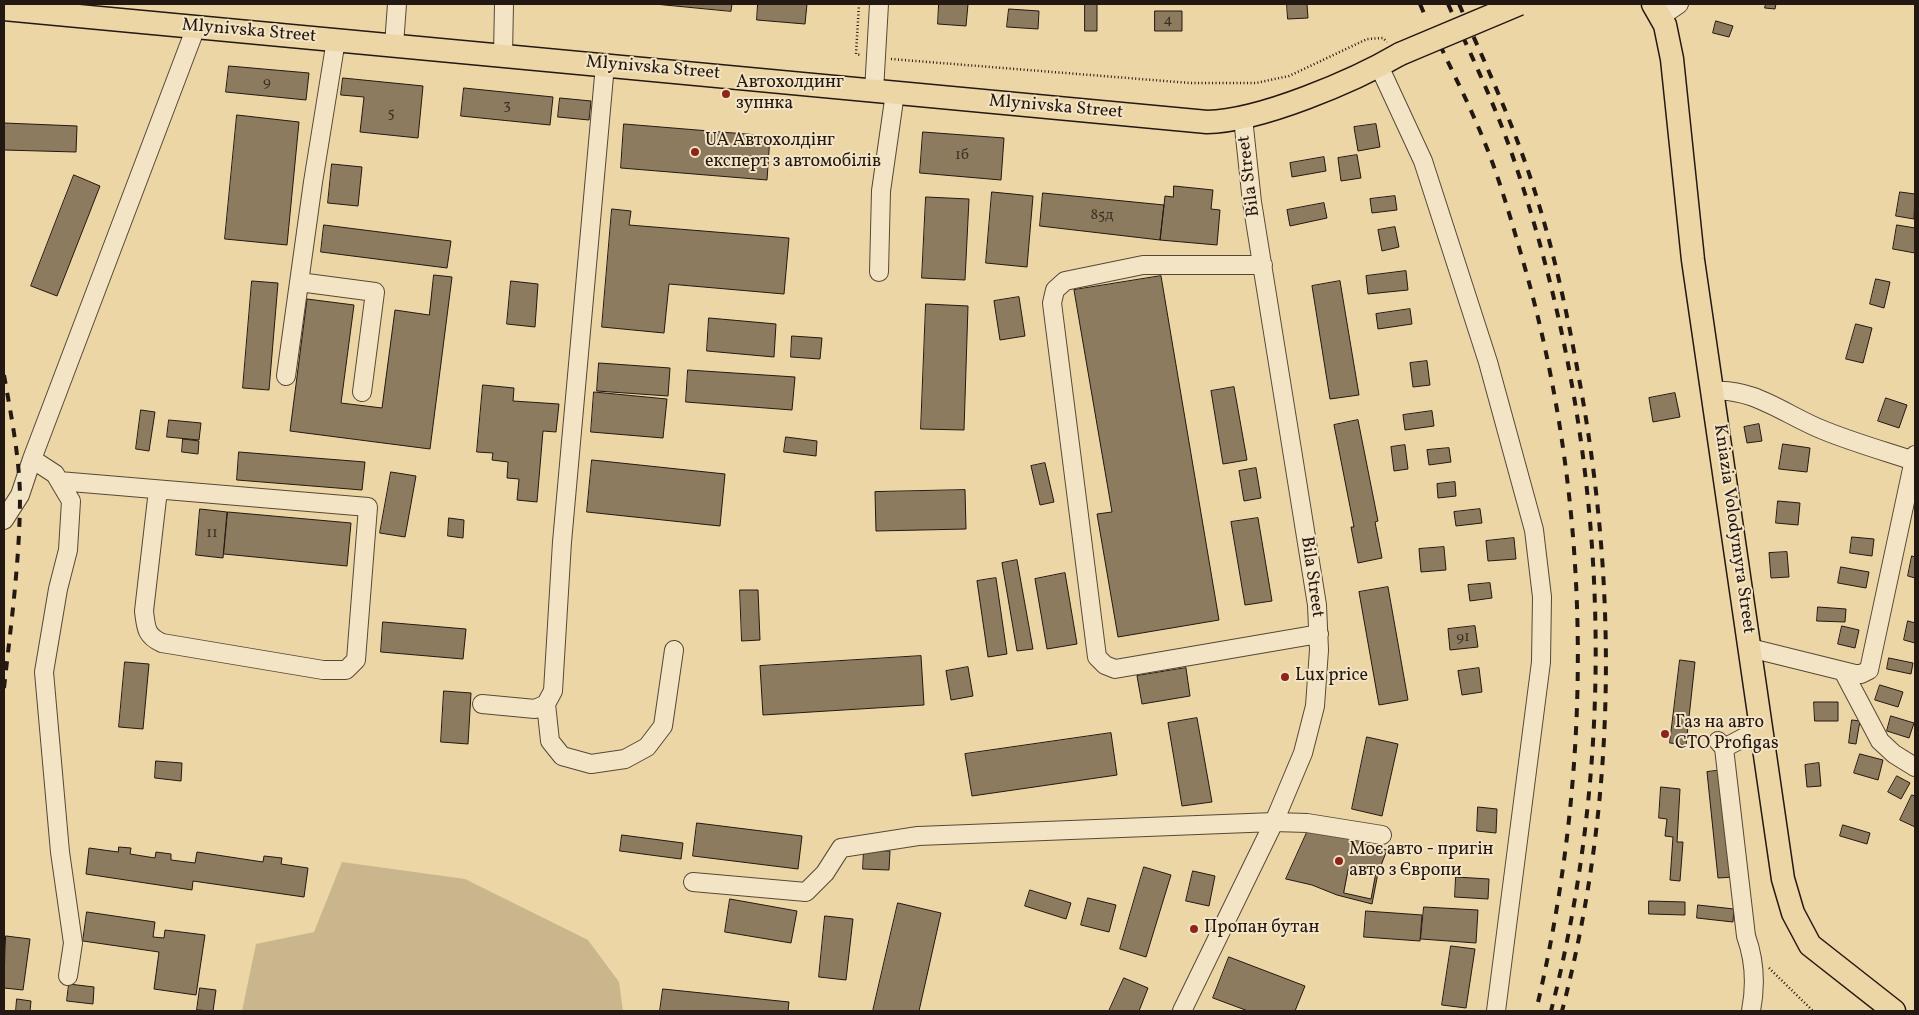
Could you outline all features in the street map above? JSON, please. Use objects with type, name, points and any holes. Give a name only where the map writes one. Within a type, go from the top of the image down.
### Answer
[{"type":"main road","name":"Mlynivska Street","points":[[4,9],[1207,122],[1243,118],[1317,92],[1379,66],[1400,54],[1519,4]]},
{"type":"main road","name":"Kniazia Volodymyra Street","points":[[1657,10],[1665,25],[1672,58],[1691,250],[1784,879],[1793,913],[1810,945],[1887,1006]]},
{"type":"street","points":[[394,45],[396,4]]},
{"type":"street","points":[[503,55],[504,4]]},
{"type":"street","points":[[879,4],[876,57],[884,92],[879,272]]},
{"type":"street","points":[[1657,10],[1678,4]]},
{"type":"street","points":[[4,520],[20,495],[32,458],[196,27]]},
{"type":"street","points":[[286,376],[336,40]]},
{"type":"street","points":[[605,65],[562,542],[552,691],[546,704],[550,742],[562,756],[591,764],[625,759],[648,747],[662,726],[674,650]]},
{"type":"street","points":[[1379,66],[1423,161],[1488,362],[1534,530],[1542,597],[1541,662],[1496,1011]]},
{"type":"street","name":"Bila Street","points":[[1182,1011],[1274,822],[1303,752],[1315,706],[1319,634],[1316,597],[1252,202],[1243,118]]},
{"type":"street","points":[[1263,266],[1143,265],[1065,281],[1055,290],[1052,302],[1097,657],[1105,665],[1115,669],[1319,634]]},
{"type":"street","points":[[299,282],[375,292],[362,392]]},
{"type":"street","points":[[1713,391],[1730,390],[1759,400],[1823,430],[1914,464],[1869,670],[1861,674],[1843,671],[1750,648]]},
{"type":"street","points":[[32,458],[55,474],[71,501],[71,524],[44,672],[60,852],[73,943],[68,976]]},
{"type":"street","points":[[59,481],[368,506],[356,660],[346,670],[323,670],[162,643],[153,639],[146,631],[144,611],[158,490]]},
{"type":"street","points":[[1843,671],[1880,741],[1894,754],[1915,767]]},
{"type":"street","points":[[482,704],[535,709],[546,704]]},
{"type":"street","points":[[1751,1011],[1754,996],[1753,956],[1746,936],[1721,744],[1762,728]]},
{"type":"street","points":[[693,882],[806,892],[825,873],[841,848],[918,836],[1274,822],[1307,823],[1382,834]]},
{"type":"path","points":[[859,4],[856,54],[876,57],[1190,83],[1256,83],[1288,76],[1366,39],[1382,38],[1400,54]]},
{"type":"path","points":[[1753,956],[1778,975],[1813,1011]]},
{"type":"shaded area","points":[[342,862],[465,879],[588,940],[619,982],[623,1011],[242,1011],[256,944],[314,932]]},
{"type":"building","points":[[655,4],[732,4],[731,11]]},
{"type":"building","points":[[758,4],[807,4],[805,24],[757,20]]},
{"type":"building","points":[[939,4],[968,4],[966,26],[938,24]]},
{"type":"building","points":[[1085,4],[1097,4],[1097,31],[1085,31]]},
{"type":"building","points":[[1287,4],[1307,4],[1308,18],[1288,19]]},
{"type":"building","points":[[1766,4],[1776,4],[1775,9],[1765,8]]},
{"type":"building","points":[[1009,9],[1039,11],[1038,29],[1007,27]]},
{"type":"building","points":[[1155,11],[1182,11],[1182,31],[1155,31]]},
{"type":"building","points":[[1716,21],[1733,26],[1729,37],[1713,33]]},
{"type":"building","points":[[229,66],[309,73],[306,100],[226,92]]},
{"type":"building","points":[[343,78],[423,86],[418,138],[360,132],[364,97],[341,95]]},
{"type":"building","points":[[464,88],[553,97],[550,125],[461,116]]},
{"type":"building","points":[[560,98],[591,101],[589,120],[558,117]]},
{"type":"building","points":[[237,115],[299,122],[287,245],[225,239]]},
{"type":"building","points":[[4,123],[77,126],[76,152],[4,150]]},
{"type":"building","name":"UA Автохолдінг експерт з автомобілів","points":[[624,124],[770,136],[767,180],[621,168]]},
{"type":"building","points":[[1376,124],[1380,147],[1358,151],[1354,127]]},
{"type":"building","points":[[923,132],[1004,138],[1001,180],[920,173]]},
{"type":"building","points":[[1357,155],[1361,178],[1341,181],[1338,158]]},
{"type":"building","points":[[1324,157],[1326,171],[1292,177],[1290,163]]},
{"type":"building","points":[[332,164],[362,167],[358,206],[328,203]]},
{"type":"building","points":[[74,175],[100,186],[57,296],[31,286]]},
{"type":"building","points":[[1174,186],[1213,190],[1211,209],[1220,210],[1217,245],[1160,240],[1165,196],[1173,197]]},
{"type":"building","points":[[992,192],[1033,196],[1027,267],[986,263]]},
{"type":"building","points":[[1900,192],[1915,194],[1914,219],[1896,216]]},
{"type":"building","points":[[1043,193],[1164,205],[1160,240],[1040,226]]},
{"type":"building","points":[[1395,196],[1397,210],[1372,213],[1370,199]]},
{"type":"building","points":[[926,197],[969,199],[965,280],[922,278]]},
{"type":"building","points":[[1324,203],[1327,218],[1290,226],[1287,210]]},
{"type":"building","points":[[612,209],[631,211],[629,225],[789,238],[784,294],[669,284],[664,333],[602,327]]},
{"type":"building","points":[[324,225],[451,241],[447,268],[321,252]]},
{"type":"building","points":[[1897,225],[1915,228],[1915,253],[1893,249]]},
{"type":"building","points":[[1395,227],[1399,247],[1382,251],[1378,230]]},
{"type":"building","points":[[1406,271],[1408,290],[1368,294],[1366,276]]},
{"type":"building","points":[[434,275],[452,277],[430,449],[290,431],[307,299],[354,305],[341,403],[382,408],[395,310],[429,315]]},
{"type":"building","points":[[1161,276],[1219,620],[1118,637],[1097,514],[1112,512],[1074,290]]},
{"type":"building","points":[[1876,279],[1890,282],[1884,308],[1870,304]]},
{"type":"building","points":[[252,281],[278,283],[269,390],[243,388]]},
{"type":"building","points":[[511,281],[538,284],[535,327],[507,324]]},
{"type":"building","points":[[1340,281],[1359,395],[1330,399],[1312,286]]},
{"type":"building","points":[[1019,297],[1025,336],[1000,340],[994,301]]},
{"type":"building","points":[[926,304],[968,306],[964,430],[921,429]]},
{"type":"building","points":[[1410,309],[1412,324],[1378,329],[1376,314]]},
{"type":"building","points":[[709,318],[776,324],[774,357],[707,351]]},
{"type":"building","points":[[1856,324],[1872,328],[1863,363],[1846,359]]},
{"type":"building","points":[[792,336],[822,338],[820,359],[791,357]]},
{"type":"building","points":[[1427,361],[1430,385],[1413,387],[1410,363]]},
{"type":"building","points":[[599,363],[670,368],[668,396],[597,391]]},
{"type":"building","points":[[688,370],[795,377],[792,410],[686,402]]},
{"type":"building","points":[[483,385],[514,388],[513,401],[559,404],[556,432],[543,431],[537,502],[517,500],[519,479],[507,478],[508,462],[492,460],[493,453],[477,452]]},
{"type":"building","points":[[1234,387],[1247,460],[1223,464],[1211,391]]},
{"type":"building","points":[[594,392],[667,399],[663,438],[591,432]]},
{"type":"building","points":[[1675,393],[1680,417],[1653,422],[1649,398]]},
{"type":"building","points":[[1886,398],[1907,405],[1899,428],[1878,421]]},
{"type":"building","points":[[141,410],[155,412],[149,451],[136,449]]},
{"type":"building","points":[[1432,411],[1434,426],[1405,430],[1403,415]]},
{"type":"building","points":[[169,420],[201,423],[199,440],[167,437]]},
{"type":"building","points":[[1358,420],[1378,521],[1375,522],[1382,558],[1358,563],[1351,527],[1354,527],[1334,425]]},
{"type":"building","points":[[1759,424],[1762,441],[1747,443],[1744,427]]},
{"type":"building","points":[[786,437],[817,441],[816,456],[784,452]]},
{"type":"building","points":[[183,439],[199,441],[198,454],[182,452]]},
{"type":"building","points":[[1783,444],[1810,448],[1807,472],[1779,469]]},
{"type":"building","points":[[1405,445],[1408,469],[1394,471],[1391,447]]},
{"type":"building","points":[[1449,448],[1451,462],[1429,465],[1427,450]]},
{"type":"building","points":[[239,452],[365,462],[362,490],[237,480]]},
{"type":"building","points":[[592,460],[725,474],[720,526],[587,512]]},
{"type":"building","points":[[1045,463],[1054,502],[1040,505],[1031,466]]},
{"type":"building","points":[[1256,468],[1261,498],[1244,501],[1239,471]]},
{"type":"building","points":[[391,472],[416,476],[405,537],[380,533]]},
{"type":"building","points":[[1455,482],[1456,496],[1438,498],[1437,484]]},
{"type":"building","points":[[965,490],[966,529],[876,531],[875,492]]},
{"type":"building","points":[[1778,501],[1800,503],[1798,525],[1776,523]]},
{"type":"building","points":[[200,509],[227,512],[223,558],[196,555]]},
{"type":"building","points":[[1480,509],[1482,523],[1456,526],[1454,512]]},
{"type":"building","points":[[228,512],[351,523],[347,566],[224,554]]},
{"type":"building","points":[[449,518],[464,520],[463,538],[448,536]]},
{"type":"building","points":[[1258,518],[1272,601],[1245,605],[1231,522]]},
{"type":"building","points":[[1852,537],[1874,539],[1872,556],[1850,553]]},
{"type":"building","points":[[1514,538],[1516,559],[1488,561],[1486,541]]},
{"type":"building","points":[[1444,547],[1446,570],[1421,572],[1419,549]]},
{"type":"building","points":[[1787,552],[1789,577],[1771,578],[1769,553]]},
{"type":"building","points":[[1912,556],[1915,557],[1915,578],[1908,576]]},
{"type":"building","points":[[1017,560],[1033,649],[1017,651],[1002,563]]},
{"type":"building","points":[[1841,567],[1869,572],[1866,588],[1838,583]]},
{"type":"building","points":[[1065,573],[1077,644],[1047,649],[1035,579]]},
{"type":"building","points":[[996,578],[1007,654],[988,657],[977,581]]},
{"type":"building","points":[[1490,583],[1492,598],[1470,601],[1468,585]]},
{"type":"building","points":[[1388,587],[1408,700],[1379,705],[1359,592]]},
{"type":"building","points":[[740,590],[758,590],[760,640],[742,641]]},
{"type":"building","points":[[1818,607],[1846,609],[1845,622],[1817,621]]},
{"type":"building","points":[[1908,621],[1915,623],[1915,643],[1904,640]]},
{"type":"building","points":[[383,622],[466,629],[463,659],[381,652]]},
{"type":"building","points":[[1475,626],[1478,647],[1450,650],[1448,629]]},
{"type":"building","points":[[1842,626],[1859,630],[1855,648],[1838,644]]},
{"type":"building","points":[[921,656],[924,705],[763,715],[760,666]]},
{"type":"building","points":[[1889,658],[1913,663],[1911,674],[1887,669]]},
{"type":"building","points":[[1680,660],[1695,662],[1686,745],[1670,743]]},
{"type":"building","points":[[125,662],[149,664],[143,729],[119,727]]},
{"type":"building","points":[[968,667],[973,696],[951,700],[946,671]]},
{"type":"building","points":[[1186,668],[1190,696],[1142,704],[1137,676]]},
{"type":"building","points":[[1479,668],[1482,692],[1462,695],[1458,671]]},
{"type":"building","points":[[1880,685],[1903,692],[1898,707],[1875,700]]},
{"type":"building","points":[[444,691],[471,693],[468,744],[441,742]]},
{"type":"building","points":[[1814,702],[1838,702],[1838,721],[1815,721]]},
{"type":"building","points":[[1891,716],[1914,723],[1909,738],[1887,731]]},
{"type":"building","points":[[1197,718],[1212,802],[1182,806],[1168,723]]},
{"type":"building","points":[[1852,720],[1860,721],[1856,744],[1849,743]]},
{"type":"building","points":[[1111,733],[1117,775],[972,796],[965,754]]},
{"type":"building","points":[[1367,737],[1398,744],[1382,816],[1352,809]]},
{"type":"building","points":[[1860,754],[1883,760],[1878,780],[1854,773]]},
{"type":"building","points":[[156,761],[182,763],[181,781],[155,778]]},
{"type":"building","points":[[1819,763],[1821,786],[1807,787],[1805,765]]},
{"type":"building","points":[[1723,770],[1734,877],[1718,878],[1707,772]]},
{"type":"building","points":[[1897,776],[1910,783],[1901,799],[1888,792]]},
{"type":"building","points":[[1661,787],[1680,789],[1677,842],[1683,842],[1680,881],[1670,880],[1673,837],[1665,836],[1667,819],[1659,818]]},
{"type":"building","points":[[1912,795],[1915,796],[1915,827],[1900,820]]},
{"type":"building","points":[[1478,807],[1497,809],[1496,833],[1477,831]]},
{"type":"building","points":[[697,823],[802,836],[798,869],[693,856]]},
{"type":"building","points":[[1843,825],[1870,833],[1867,844],[1840,836]]},
{"type":"building","name":"Моє авто - пригін авто з Європи","points":[[1309,828],[1355,837],[1364,844],[1387,850],[1378,873],[1372,904],[1286,879]]},
{"type":"building","points":[[622,835],[683,843],[681,859],[620,851]]},
{"type":"building","points":[[119,847],[131,848],[130,854],[155,858],[156,852],[171,854],[171,860],[195,863],[197,852],[263,862],[264,856],[282,858],[281,864],[308,868],[304,897],[193,881],[192,890],[86,874],[89,848],[118,852]]},
{"type":"building","points":[[864,850],[890,851],[889,870],[863,869]]},
{"type":"building","points":[[1144,867],[1171,875],[1146,957],[1120,949]]},
{"type":"building","points":[[1349,867],[1376,872],[1371,899],[1344,893]]},
{"type":"building","points":[[1193,871],[1215,876],[1209,906],[1186,901]]},
{"type":"building","points":[[1456,877],[1489,879],[1488,899],[1455,897]]},
{"type":"building","points":[[1030,890],[1071,903],[1066,919],[1025,906]]},
{"type":"building","points":[[1088,898],[1116,905],[1109,932],[1081,925]]},
{"type":"building","points":[[730,899],[797,911],[791,943],[725,932]]},
{"type":"building","points":[[1649,901],[1685,902],[1685,915],[1649,914]]},
{"type":"building","points":[[898,903],[941,913],[919,1011],[873,1011]]},
{"type":"building","points":[[1698,905],[1734,909],[1733,922],[1697,918]]},
{"type":"building","points":[[1424,907],[1478,910],[1476,943],[1421,939]]},
{"type":"building","points":[[1366,911],[1422,915],[1420,941],[1364,937]]},
{"type":"building","points":[[87,912],[155,922],[153,937],[164,938],[165,930],[205,935],[196,995],[154,989],[159,952],[83,941]]},
{"type":"building","points":[[825,916],[853,919],[846,980],[819,977]]},
{"type":"building","points":[[6,936],[30,939],[23,990],[4,988]]},
{"type":"building","points":[[1451,946],[1475,949],[1466,1008],[1442,1005]]},
{"type":"building","points":[[1229,957],[1305,986],[1295,1011],[1248,1011],[1213,998]]},
{"type":"building","points":[[1124,978],[1148,988],[1139,1011],[1109,1011]]},
{"type":"building","points":[[69,984],[94,987],[93,1004],[67,1001]]},
{"type":"building","points":[[200,988],[216,990],[213,1011],[197,1010]]},
{"type":"building","points":[[663,989],[789,1002],[788,1011],[660,1011]]},
{"type":"building","points":[[17,999],[31,1001],[30,1011],[16,1011]]},
{"type":"railway","points":[[1420,4],[1426,18]]},
{"type":"railway","points":[[1448,4],[1509,145],[1547,269],[1570,373],[1586,479],[1594,586],[1595,693],[1588,800],[1574,906],[1551,1011]]},
{"type":"railway","points":[[1459,4],[1494,82],[1518,142],[1549,240],[1568,319],[1578,373],[1591,453],[1600,533],[1605,613],[1606,693],[1602,773],[1593,853],[1580,932],[1562,1011]]},
{"type":"railway","points":[[1440,45],[1472,112],[1489,154],[1521,254],[1545,347],[1562,441],[1573,536],[1578,631],[1576,727],[1569,822],[1555,917],[1536,1011]]},
{"type":"railway","points":[[4,375],[12,420],[20,495],[17,567],[4,688]]},
{"type":"place","name":"Автохолдинг зупнка","points":[[726,94]]},
{"type":"place","name":"UA Автохолдінг експерт з автомобілів","points":[[695,152]]},
{"type":"place","name":"Lux price","points":[[1285,677]]},
{"type":"place","name":"Газ на авто СТО Profigas","points":[[1665,734]]},
{"type":"place","name":"Моє авто - пригін авто з Європи","points":[[1339,861]]},
{"type":"place","name":"Пропан бутан","points":[[1194,929]]}]
